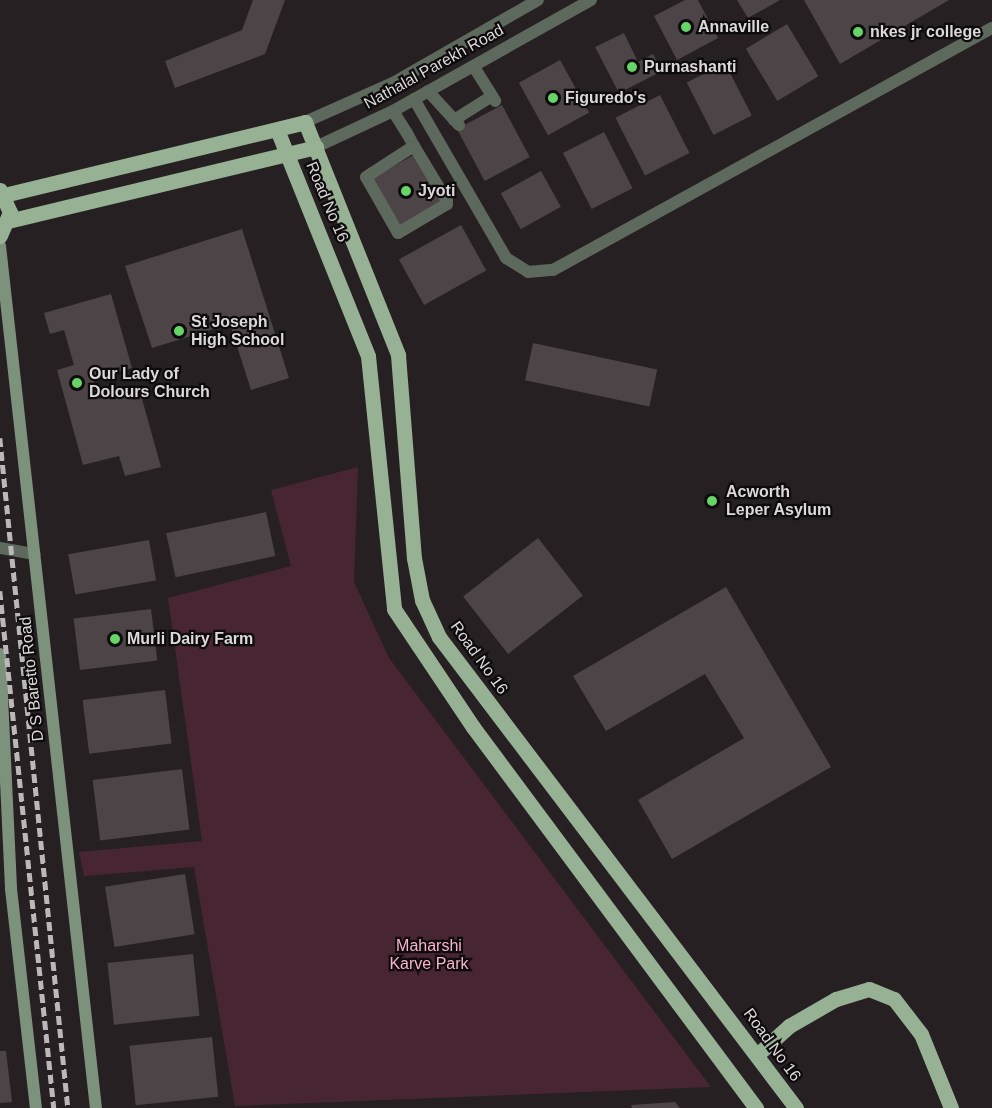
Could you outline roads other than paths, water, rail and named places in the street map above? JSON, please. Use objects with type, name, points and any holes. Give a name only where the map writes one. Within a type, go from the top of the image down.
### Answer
[{"type":"main road","name":"Nathalal Parekh Road","points":[[2,193],[278,132],[305,122]]},
{"type":"main road","points":[[8,221],[288,156],[316,147],[305,122]]},
{"type":"main road","name":"Road No 16","points":[[278,132],[368,356],[394,609],[457,705],[756,1108]]},
{"type":"main road","name":"Road No 16","points":[[316,147],[398,355],[422,600],[439,637],[758,1054],[796,1108]]},
{"type":"main road","points":[[0,236],[8,221],[2,193]]},
{"type":"main road","name":"D S Baretto Road","points":[[0,246],[96,1108]]},
{"type":"main road","name":"D S Baretto Road","points":[[0,654],[11,889],[36,1108]]},
{"type":"main road","points":[[457,705],[477,687]]},
{"type":"main road","points":[[758,1054],[789,1026],[837,999],[869,989],[894,999],[921,1034],[951,1108]]},
{"type":"street","name":"Nathalal Parekh Road","points":[[305,122],[393,83],[538,0]]},
{"type":"street","name":"Nathalal Parekh Road","points":[[316,147],[393,111],[591,0]]},
{"type":"street","points":[[414,99],[506,258],[528,272],[553,270],[992,28]]},
{"type":"street","points":[[428,91],[457,122],[494,99],[474,67]]},
{"type":"street","points":[[393,111],[414,146],[447,204],[398,233],[366,177],[414,146]]},
{"type":"street","points":[[0,548],[34,554]]},
{"type":"railway","points":[[0,438],[68,1108]]},
{"type":"railway","points":[[0,591],[54,1108]]},
{"type":"place","name":"Annaville","points":[[686,27]]},
{"type":"place","name":"nkes jr college","points":[[858,32]]},
{"type":"place","name":"Purnashanti","points":[[632,67]]},
{"type":"place","name":"Figuredo's","points":[[553,98]]},
{"type":"place","name":"Jyoti","points":[[406,191]]},
{"type":"place","name":"St Joseph High School","points":[[179,331]]},
{"type":"place","name":"Our Lady of Dolours Church","points":[[77,383]]},
{"type":"place","name":"Acworth Leper Asylum","points":[[712,501]]},
{"type":"place","name":"Murli Dairy Farm","points":[[115,639]]},
{"type":"park label","name":"Maharshi Karve Park","points":[[429,955]]}]
